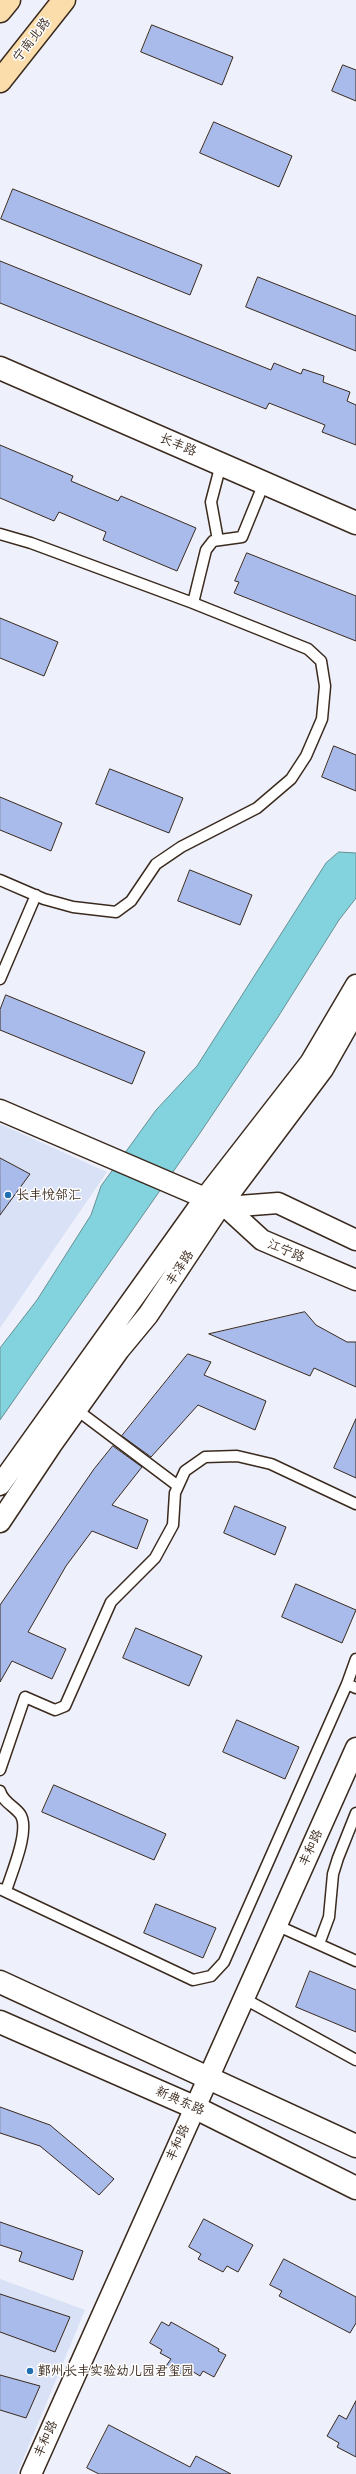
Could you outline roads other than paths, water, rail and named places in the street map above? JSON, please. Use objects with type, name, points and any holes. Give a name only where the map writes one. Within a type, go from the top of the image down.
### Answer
[{"type":"main road","points":[[0,11],[9,0]]},
{"type":"main road","name":"宁南北路","points":[[0,81],[64,0]]},
{"type":"main road","name":"长丰路","points":[[0,368],[356,523]]},
{"type":"main road","points":[[0,1982],[356,2146]]},
{"type":"main road","name":"新典东路","points":[[0,2022],[194,2107],[356,2188]]},
{"type":"street","name":"丰泽路","points":[[0,1522],[119,1350],[148,1316],[217,1204],[310,1063],[356,985]]},
{"type":"street","name":"丰泽路","points":[[0,1485],[323,1069],[356,1011]]},
{"type":"street","points":[[0,1110],[217,1204],[278,1204],[356,1240]]},
{"type":"street","name":"江宁路","points":[[217,1204],[262,1240],[356,1280]]},
{"type":"street","name":"丰和路","points":[[31,2474],[356,1748]]},
{"type":"lane","points":[[218,540],[211,502],[221,464]]},
{"type":"lane","points":[[193,603],[206,550],[213,541],[242,537],[264,483]]},
{"type":"lane","points":[[0,534],[31,542],[193,603],[308,649],[321,661],[325,686],[322,719],[306,756],[291,779],[257,808],[181,847],[156,864],[131,901],[116,912],[73,907],[36,896],[0,880]]},
{"type":"lane","points":[[0,979],[36,896]]},
{"type":"lane","points":[[77,1410],[178,1486]]},
{"type":"lane","points":[[0,1770],[25,1697],[55,1710],[65,1706],[111,1602],[155,1558],[172,1525],[175,1493],[185,1471],[205,1457],[237,1456],[271,1464],[356,1504]]},
{"type":"lane","points":[[0,1791],[2,1797],[21,1815],[25,1831],[3,1890],[193,1980],[211,1976],[224,1962],[351,1686],[356,1659]]},
{"type":"lane","points":[[319,1944],[330,1917],[333,1874],[356,1813]]},
{"type":"lane","points":[[276,1925],[356,1961]]},
{"type":"lane","points":[[243,1998],[356,2060]]},
{"type":"water","points":[[339,852],[356,853],[356,898],[339,920],[278,1017],[198,1136],[0,1420],[0,1348],[37,1300],[91,1215],[101,1186],[156,1110],[197,1066],[326,863]]},
{"type":"place","name":"长丰悦邻汇","points":[[8,1195]]},
{"type":"place","name":"鄞州长丰实验幼儿园君玺园","points":[[30,2371]]}]
